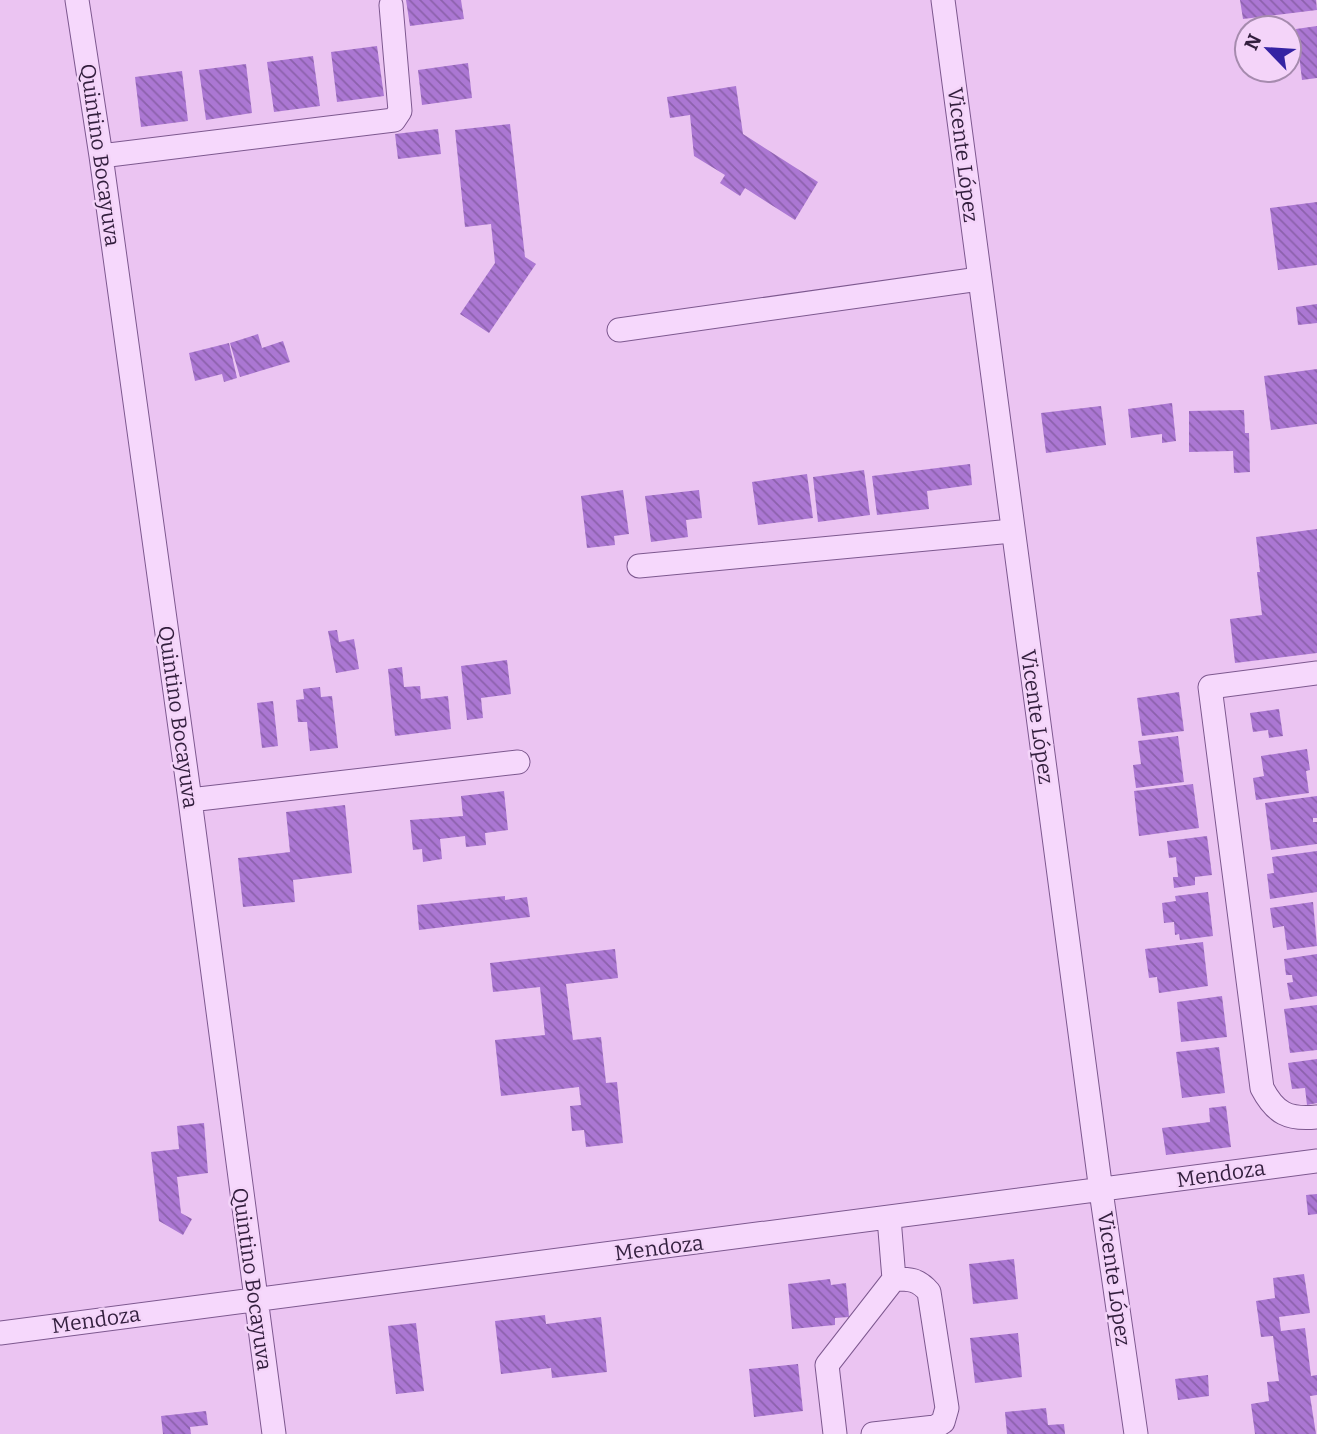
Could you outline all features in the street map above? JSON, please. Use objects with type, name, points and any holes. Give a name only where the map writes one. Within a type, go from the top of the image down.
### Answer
[{"type":"street","name":"Quintino Bocayuva","points":[[77,0],[190,800],[274,1434]]},
{"type":"street","name":"Vicente López","points":[[943,0],[1012,531],[1136,1434]]},
{"type":"street","points":[[101,156],[394,120],[400,111],[391,5]]},
{"type":"street","points":[[619,330],[979,279]]},
{"type":"street","points":[[639,566],[1012,531]]},
{"type":"street","points":[[1317,673],[1210,687],[1262,1088],[1269,1102],[1278,1111],[1304,1118],[1317,1116]]},
{"type":"street","points":[[190,800],[518,762]]},
{"type":"street","name":"Mendoza","points":[[0,1333],[1317,1161]]},
{"type":"street","points":[[835,1434],[827,1365],[894,1279],[889,1218]]},
{"type":"street","points":[[873,1434],[935,1427],[943,1422],[947,1408],[929,1292],[922,1283],[914,1279],[894,1279]]},
{"type":"building","points":[[406,0],[461,0],[464,19],[410,26]]},
{"type":"building","points":[[1240,0],[1316,0],[1317,10],[1284,14],[1242,14]]},
{"type":"building","points":[[1317,26],[1317,78],[1303,80],[1303,28]]},
{"type":"building","points":[[377,46],[384,96],[337,102],[331,52]]},
{"type":"building","points":[[313,56],[320,106],[274,112],[267,62]]},
{"type":"building","points":[[468,63],[472,98],[422,105],[418,70]]},
{"type":"building","points":[[246,64],[252,113],[206,120],[199,70]]},
{"type":"building","points":[[182,71],[188,121],[141,127],[135,77]]},
{"type":"building","points":[[736,86],[743,134],[818,182],[795,220],[745,188],[740,196],[720,183],[725,175],[694,156],[690,115],[670,118],[667,97]]},
{"type":"building","points":[[510,124],[525,257],[536,264],[489,333],[460,314],[495,263],[491,224],[465,227],[455,130]]},
{"type":"building","points":[[438,129],[441,154],[398,159],[395,134]]},
{"type":"building","points":[[1317,202],[1317,265],[1278,270],[1270,208]]},
{"type":"building","points":[[1317,304],[1317,323],[1298,325],[1296,307]]},
{"type":"building","points":[[258,334],[262,348],[283,341],[290,362],[240,377],[230,343]]},
{"type":"building","points":[[229,343],[237,378],[224,382],[222,374],[195,381],[189,353]]},
{"type":"building","points":[[1317,369],[1317,424],[1271,430],[1264,376]]},
{"type":"building","points":[[1172,403],[1176,441],[1162,443],[1162,434],[1131,438],[1128,409]]},
{"type":"building","points":[[1101,406],[1106,445],[1046,453],[1041,413]]},
{"type":"building","points":[[1244,410],[1245,433],[1249,433],[1250,472],[1234,473],[1233,451],[1189,452],[1189,411]]},
{"type":"building","points":[[970,464],[972,485],[927,491],[929,509],[877,515],[872,476]]},
{"type":"building","points":[[864,470],[870,515],[818,522],[813,477]]},
{"type":"building","points":[[807,474],[813,518],[758,525],[752,482]]},
{"type":"building","points":[[623,490],[629,534],[614,536],[615,545],[587,548],[581,496]]},
{"type":"building","points":[[699,490],[702,518],[686,520],[688,537],[651,542],[645,496]]},
{"type":"building","points":[[1317,529],[1317,653],[1235,663],[1230,619],[1262,615],[1256,537]]},
{"type":"building","points":[[337,630],[339,642],[354,639],[359,669],[336,673],[328,631]]},
{"type":"building","points":[[507,660],[511,694],[481,698],[483,718],[467,720],[461,666]]},
{"type":"building","points":[[402,667],[404,687],[420,686],[421,699],[448,696],[451,729],[395,736],[388,669]]},
{"type":"building","points":[[320,687],[321,697],[332,696],[338,748],[310,751],[307,722],[298,722],[296,700],[304,699],[303,689]]},
{"type":"building","points":[[1179,692],[1184,731],[1142,736],[1137,698]]},
{"type":"building","points":[[273,701],[278,746],[262,748],[257,703]]},
{"type":"building","points":[[1279,709],[1283,736],[1269,738],[1268,730],[1253,732],[1250,713]]},
{"type":"building","points":[[1178,736],[1184,782],[1136,788],[1133,765],[1141,764],[1138,741]]},
{"type":"building","points":[[1307,749],[1309,793],[1256,800],[1253,778],[1264,776],[1261,756]]},
{"type":"building","points":[[1193,784],[1199,828],[1139,836],[1134,791]]},
{"type":"building","points":[[504,791],[508,830],[485,833],[486,845],[466,847],[465,836],[440,839],[442,859],[423,862],[422,849],[413,850],[410,820],[463,816],[461,796]]},
{"type":"building","points":[[1317,796],[1317,818],[1313,818],[1313,822],[1317,822],[1317,844],[1271,850],[1265,803]]},
{"type":"building","points":[[345,805],[352,873],[293,880],[295,902],[243,907],[238,858],[290,852],[286,812]]},
{"type":"building","points":[[1207,836],[1212,875],[1195,877],[1195,885],[1174,888],[1173,877],[1178,877],[1176,857],[1169,858],[1167,841]]},
{"type":"building","points":[[1317,851],[1317,892],[1270,899],[1267,874],[1274,873],[1272,857]]},
{"type":"building","points":[[1208,892],[1213,936],[1180,940],[1179,934],[1175,935],[1174,922],[1164,923],[1162,903],[1176,901],[1175,896]]},
{"type":"building","points":[[505,896],[505,900],[527,897],[530,917],[419,930],[417,905]]},
{"type":"building","points":[[1313,902],[1317,946],[1287,950],[1284,926],[1273,928],[1270,908]]},
{"type":"building","points":[[1203,942],[1208,986],[1159,993],[1157,977],[1149,978],[1145,949]]},
{"type":"building","points":[[615,949],[618,978],[566,984],[573,1040],[601,1037],[606,1083],[617,1082],[623,1143],[586,1147],[584,1130],[572,1131],[570,1106],[581,1105],[579,1087],[501,1096],[495,1040],[545,1035],[540,987],[493,992],[490,963]]},
{"type":"building","points":[[1317,954],[1317,996],[1290,1000],[1287,983],[1293,982],[1292,975],[1286,975],[1284,959]]},
{"type":"building","points":[[1222,996],[1227,1037],[1181,1042],[1177,1002]]},
{"type":"building","points":[[1317,1005],[1317,1050],[1290,1053],[1284,1009]]},
{"type":"building","points":[[1219,1047],[1225,1093],[1182,1098],[1176,1052]]},
{"type":"building","points":[[1317,1059],[1317,1103],[1307,1105],[1305,1088],[1292,1089],[1288,1063]]},
{"type":"building","points":[[1226,1106],[1231,1147],[1166,1155],[1162,1128],[1210,1122],[1209,1108]]},
{"type":"building","points":[[204,1123],[208,1173],[177,1177],[181,1213],[192,1219],[183,1235],[159,1221],[151,1152],[179,1149],[177,1126]]},
{"type":"building","points":[[1317,1194],[1317,1214],[1308,1215],[1306,1195]]},
{"type":"building","points":[[1014,1259],[1018,1299],[973,1304],[969,1264]]},
{"type":"building","points":[[1304,1274],[1310,1313],[1279,1317],[1281,1331],[1305,1328],[1311,1376],[1317,1375],[1317,1395],[1310,1396],[1316,1434],[1255,1434],[1251,1404],[1269,1401],[1267,1382],[1279,1381],[1273,1336],[1261,1337],[1256,1301],[1275,1298],[1273,1278]]},
{"type":"building","points":[[830,1279],[831,1285],[846,1283],[849,1317],[835,1318],[835,1325],[792,1329],[788,1284]]},
{"type":"building","points":[[545,1315],[546,1324],[601,1317],[607,1372],[552,1378],[551,1368],[501,1374],[495,1321]]},
{"type":"building","points":[[416,1323],[424,1391],[396,1394],[388,1326]]},
{"type":"building","points":[[1018,1333],[1022,1377],[975,1383],[970,1338]]},
{"type":"building","points":[[798,1364],[803,1411],[754,1417],[749,1369]]},
{"type":"building","points":[[1208,1375],[1209,1396],[1178,1400],[1175,1379]]},
{"type":"building","points":[[1046,1408],[1048,1425],[1064,1424],[1065,1434],[1007,1434],[1005,1412]]},
{"type":"building","points":[[206,1411],[208,1425],[190,1427],[191,1434],[163,1434],[161,1416]]}]
